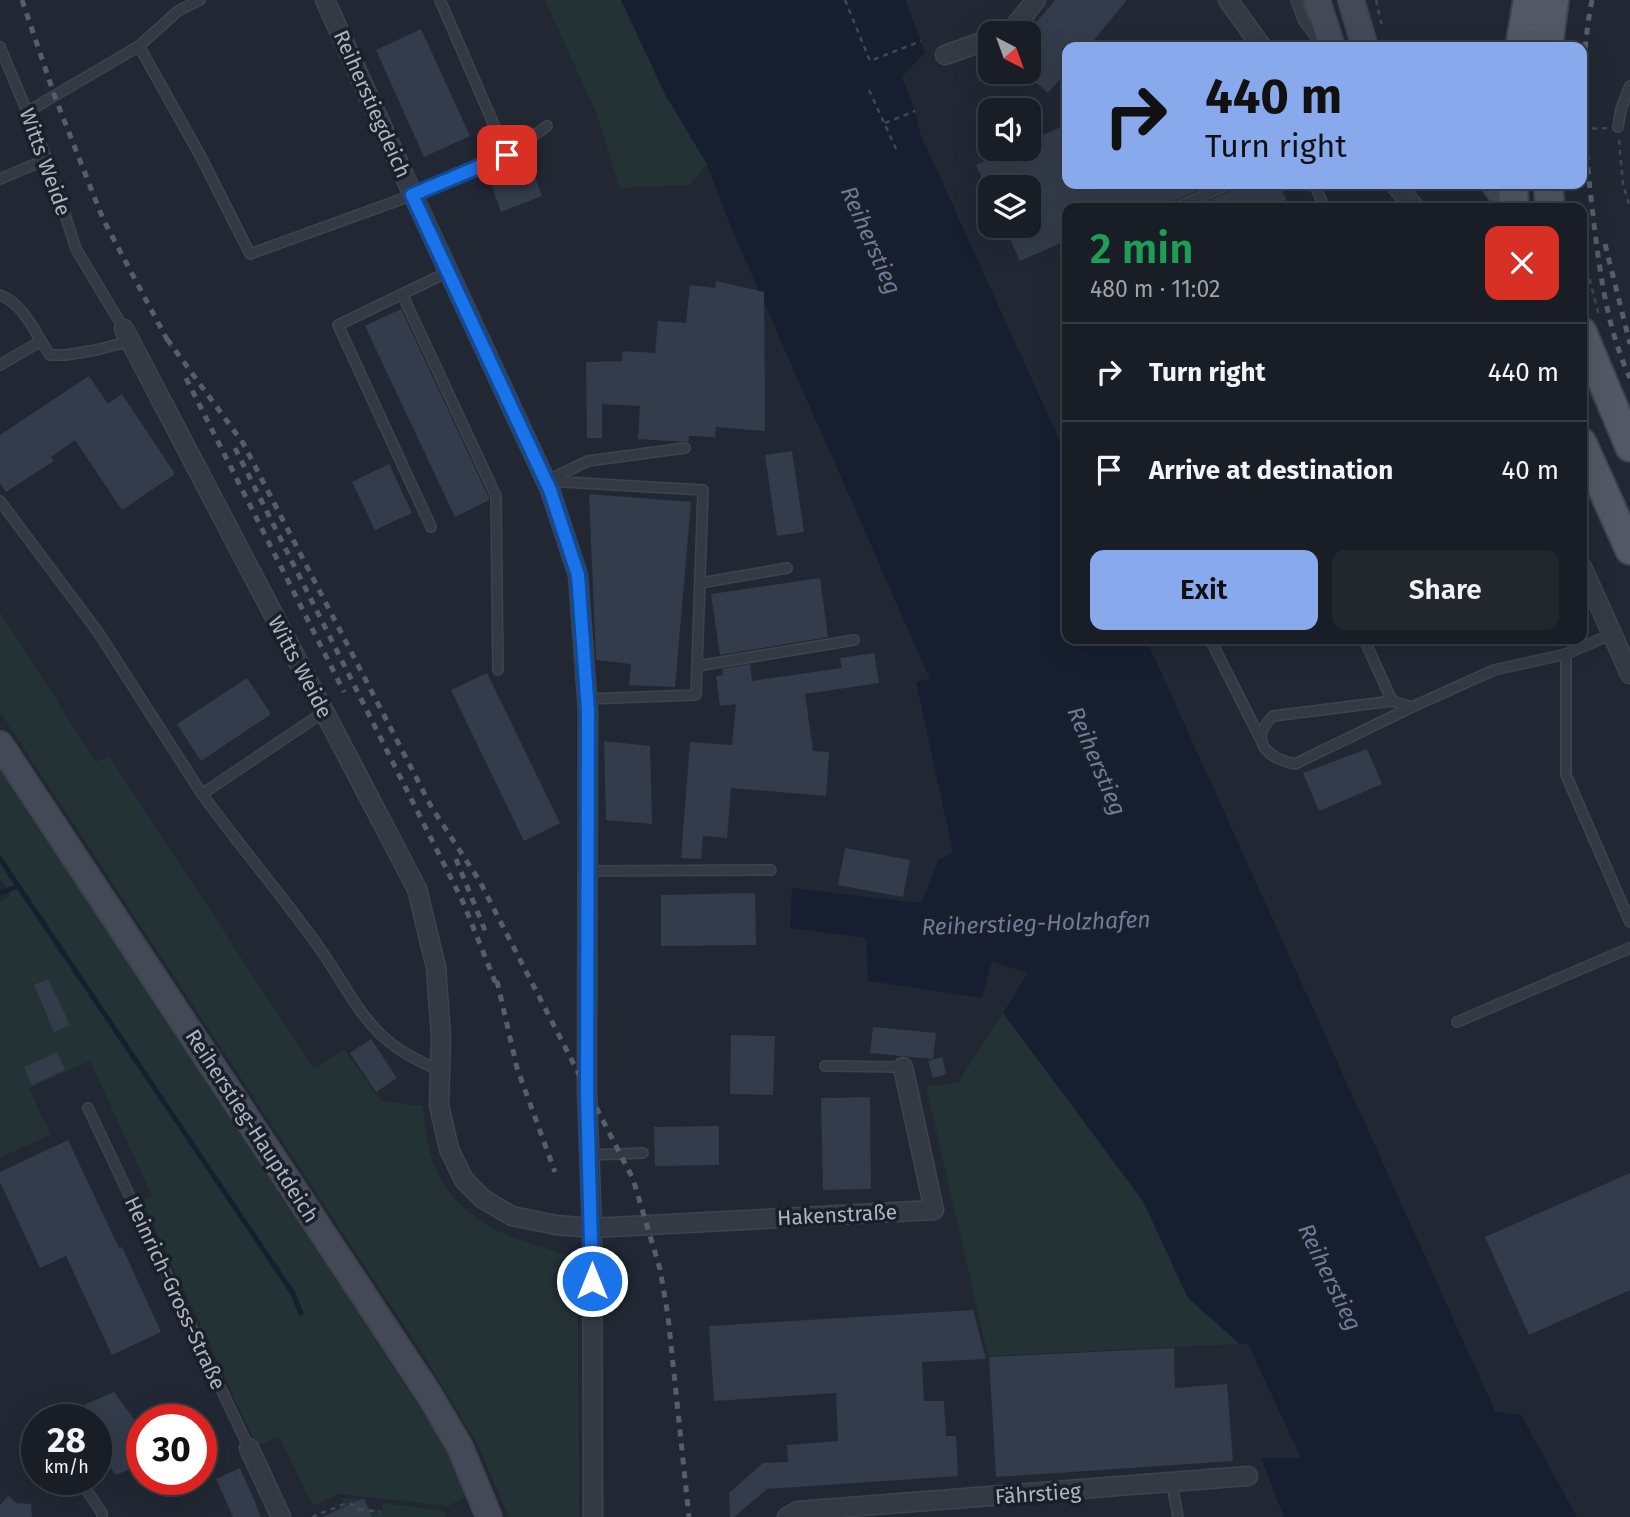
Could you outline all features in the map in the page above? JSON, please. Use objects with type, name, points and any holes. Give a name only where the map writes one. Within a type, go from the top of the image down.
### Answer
[{"type":"main road","points":[[1317,0],[1330,42]]},
{"type":"main road","points":[[1351,0],[1364,42]]},
{"type":"main road","points":[[1521,42],[1528,0]]},
{"type":"main road","points":[[1549,42],[1554,0]]},
{"type":"main road","points":[[1498,189],[1509,203]]},
{"type":"main road","points":[[1587,344],[1629,445]]},
{"type":"main road","points":[[1587,454],[1630,550]]},
{"type":"main road","name":"Reiherstieg-Hauptdeich","points":[[0,744],[430,1396],[460,1447],[489,1517]]},
{"type":"street","name":"Reiherstiegdeich","points":[[325,0],[412,195],[546,481],[578,575],[587,698],[587,1093],[592,1228],[593,1517]]},
{"type":"street","points":[[1019,21],[1036,0]]},
{"type":"street","points":[[1228,0],[1258,42]]},
{"type":"street","points":[[945,55],[978,43]]},
{"type":"street","points":[[1399,189],[1411,203]]},
{"type":"street","name":"Witts Weide","points":[[127,335],[416,889],[436,967],[441,1037],[439,1105],[449,1149],[464,1180],[483,1199],[512,1216],[556,1225],[592,1228]]},
{"type":"street","points":[[1587,578],[1630,674]]},
{"type":"street","name":"Hakenstraße","points":[[592,1228],[934,1210],[903,1067]]},
{"type":"street","name":"Heinrich-Gross-Straße","points":[[249,1448],[281,1517]]},
{"type":"street","name":"Fährstieg","points":[[787,1517],[798,1511],[1248,1476]]},
{"type":"lane","points":[[27,112],[139,46],[178,11],[200,0]]},
{"type":"lane","points":[[440,0],[507,155]]},
{"type":"lane","points":[[1296,0],[1304,21],[1319,42]]},
{"type":"lane","points":[[139,46],[201,157],[250,254],[412,195],[507,155],[547,126]]},
{"type":"lane","name":"Witts Weide","points":[[0,47],[47,159],[76,249],[127,335]]},
{"type":"lane","points":[[1618,127],[1621,109],[1630,86]]},
{"type":"lane","points":[[0,179],[47,159]]},
{"type":"lane","points":[[1186,203],[1219,189]]},
{"type":"lane","points":[[431,527],[338,325],[449,272]]},
{"type":"lane","points":[[402,294],[496,496],[498,670]]},
{"type":"lane","points":[[0,295],[11,300],[28,318],[50,355],[66,355],[127,335]]},
{"type":"lane","points":[[0,365],[41,341]]},
{"type":"lane","points":[[546,481],[588,461],[685,448]]},
{"type":"lane","points":[[546,481],[702,490],[696,695],[587,698]]},
{"type":"lane","points":[[0,501],[98,632],[202,794],[317,945],[367,1022],[386,1041],[413,1059],[440,1070]]},
{"type":"lane","points":[[700,583],[787,568]]},
{"type":"lane","points":[[1213,644],[1267,752],[1277,760],[1295,764],[1494,670],[1566,654],[1612,634]]},
{"type":"lane","points":[[697,666],[854,640]]},
{"type":"lane","points":[[1366,644],[1392,701]]},
{"type":"lane","points":[[1566,654],[1566,775],[1630,922]]},
{"type":"lane","points":[[1261,739],[1263,726],[1273,716],[1392,701],[1412,707]]},
{"type":"lane","points":[[202,794],[324,712]]},
{"type":"lane","points":[[588,871],[771,870]]},
{"type":"lane","points":[[1457,1023],[1630,948]]},
{"type":"lane","points":[[825,1066],[903,1067]]},
{"type":"lane","name":"Heinrich-Gross-Straße","points":[[88,1108],[249,1448]]},
{"type":"lane","points":[[590,1155],[643,1153]]},
{"type":"lane","points":[[1172,1484],[1178,1517]]},
{"type":"lane","points":[[90,1495],[102,1517]]},
{"type":"path","points":[[845,0],[870,61],[921,41]]},
{"type":"path","points":[[1376,0],[1386,42]]},
{"type":"path","points":[[869,90],[897,151]]},
{"type":"path","points":[[884,124],[915,111]]},
{"type":"path","points":[[1587,129],[1618,127],[1623,184],[1630,208]]},
{"type":"path","points":[[312,1517],[347,1503],[359,1509],[380,1512]]},
{"type":"path","points":[[359,1509],[362,1517]]},
{"type":"shaded area","points":[[545,0],[621,0],[666,96],[707,164],[690,185],[620,188],[596,112]]},
{"type":"shaded area","points":[[0,612],[96,762],[109,756],[314,1069],[344,1049],[381,1101],[423,1106],[428,1146],[434,1163],[440,1178],[462,1205],[476,1218],[502,1233],[570,1256],[578,1281],[579,1517],[509,1517],[478,1445],[424,1356],[0,712]]},
{"type":"shaded area","points":[[0,765],[439,1437],[465,1496],[449,1506],[338,1494],[313,1506],[279,1437],[257,1446],[142,1201],[152,1196],[90,1061],[29,1088],[51,1135],[0,1157],[0,901],[11,895],[0,878]]},
{"type":"shaded area","points":[[1003,1013],[1143,1201],[1188,1298],[1240,1344],[988,1356],[926,1086],[958,1083]]},
{"type":"shaded area","points":[[342,1498],[360,1500],[360,1507],[382,1510],[383,1503],[444,1511],[446,1517],[347,1517]]},
{"type":"water","points":[[621,0],[905,0],[925,52],[902,77],[920,133],[1062,446],[1062,644],[1148,644],[1495,1411],[1521,1415],[1577,1517],[1284,1517],[1261,1458],[1301,1458],[1248,1344],[1240,1344],[1188,1298],[1143,1201],[1003,1013],[1028,973],[992,961],[982,998],[868,981],[866,938],[790,928],[792,888],[922,903],[938,860],[953,852],[916,682],[930,679],[732,230],[707,164],[666,96]]},
{"type":"building","points":[[1055,0],[1127,0],[1092,42],[1062,42],[1062,77],[1048,93],[1037,84],[1041,84],[1041,21],[1037,21]]},
{"type":"building","points":[[421,29],[470,136],[424,157],[376,50]]},
{"type":"building","points":[[1062,127],[1062,189],[1202,189],[1171,203],[1062,203],[1062,243],[1020,261],[1009,238],[1041,238],[1041,175],[981,175],[976,165],[985,161],[1041,161],[1041,136]]},
{"type":"building","points":[[531,166],[542,196],[501,212],[490,181]]},
{"type":"building","points":[[1281,189],[1288,203],[1203,203],[1233,190]]},
{"type":"building","points":[[716,281],[764,292],[765,431],[716,427],[715,437],[689,436],[688,442],[638,439],[640,406],[602,404],[602,438],[587,438],[586,362],[622,361],[623,351],[655,353],[658,321],[686,323],[690,285],[715,288]]},
{"type":"building","points":[[401,309],[489,498],[455,517],[365,326]]},
{"type":"building","points":[[89,376],[108,404],[122,394],[175,474],[122,510],[75,440],[51,457],[54,461],[6,492],[0,483],[0,435]]},
{"type":"building","points":[[792,451],[804,532],[777,536],[765,455]]},
{"type":"building","points":[[389,464],[412,513],[375,530],[352,482]]},
{"type":"building","points":[[589,494],[691,502],[675,687],[629,685],[631,664],[596,660]]},
{"type":"building","points":[[820,578],[828,637],[720,655],[711,594]]},
{"type":"building","points":[[874,653],[879,683],[805,694],[813,751],[829,752],[826,796],[731,788],[727,838],[703,836],[701,859],[681,858],[690,742],[732,745],[736,704],[720,706],[716,676],[723,675],[722,669],[750,664],[752,681],[842,668],[840,658]]},
{"type":"building","points":[[487,673],[560,823],[524,841],[451,690]]},
{"type":"building","points":[[247,678],[271,714],[201,761],[177,724]]},
{"type":"building","points":[[604,741],[650,746],[652,824],[606,820]]},
{"type":"building","points":[[1367,749],[1382,784],[1319,811],[1303,773]]},
{"type":"building","points":[[845,848],[910,860],[903,897],[838,885]]},
{"type":"building","points":[[755,893],[756,945],[661,946],[661,895]]},
{"type":"building","points":[[48,979],[70,1025],[54,1032],[34,985]]},
{"type":"building","points":[[873,1027],[936,1033],[933,1059],[870,1053]]},
{"type":"building","points":[[731,1035],[775,1036],[773,1095],[730,1094]]},
{"type":"building","points":[[371,1039],[397,1078],[376,1092],[350,1053]]},
{"type":"building","points":[[57,1052],[65,1070],[32,1085],[24,1067]]},
{"type":"building","points":[[942,1057],[946,1074],[933,1078],[928,1061]]},
{"type":"building","points":[[870,1097],[871,1189],[823,1190],[821,1098]]},
{"type":"building","points":[[719,1126],[719,1165],[655,1166],[654,1127]]},
{"type":"building","points":[[68,1140],[161,1332],[112,1355],[66,1256],[40,1268],[0,1182],[0,1172]]},
{"type":"building","points":[[1630,1173],[1630,1290],[1529,1335],[1485,1237]]},
{"type":"building","points":[[973,1310],[986,1359],[922,1362],[924,1401],[944,1401],[946,1436],[956,1436],[958,1476],[767,1489],[734,1517],[730,1517],[729,1493],[763,1463],[788,1462],[787,1445],[838,1441],[836,1393],[714,1401],[709,1326]]},
{"type":"building","points":[[1174,1348],[1175,1388],[1227,1384],[1233,1461],[996,1477],[989,1357]]},
{"type":"building","points":[[114,1392],[126,1408],[126,1471],[116,1475],[112,1470],[112,1404],[86,1404]]},
{"type":"building","points":[[240,1468],[261,1517],[233,1517],[217,1479]]},
{"type":"building","points":[[8,1496],[17,1503],[31,1504],[32,1517],[0,1517],[0,1505]]},
{"type":"building","points":[[364,1498],[372,1517],[322,1517]]},
{"type":"waterway","points":[[0,859],[292,1292],[301,1313]]},
{"type":"waterway","points":[[0,893],[18,886]]},
{"type":"railway","points":[[22,0],[55,97],[103,219],[171,347]]},
{"type":"railway","points":[[1586,42],[1592,0]]},
{"type":"railway","points":[[1587,155],[1604,294],[1614,337],[1630,378]]},
{"type":"railway","points":[[1605,244],[1630,344]]},
{"type":"railway","points":[[167,339],[243,443],[432,808],[479,880],[633,1179],[660,1269],[668,1316],[689,1517]]},
{"type":"railway","points":[[186,378],[344,692]]},
{"type":"railway","points":[[235,448],[463,902],[498,989]]},
{"type":"railway","points":[[456,859],[486,933]]},
{"type":"railway","points":[[497,981],[517,1068],[555,1172]]},
{"type":"route","points":[[507,155],[412,195],[550,490],[578,575],[588,711],[587,1093],[592,1281]]},
{"type":"water label","name":"Reiherstieg","points":[[871,240]]},
{"type":"water label","name":"Reiherstieg","points":[[1097,761]]},
{"type":"water label","name":"Reiherstieg-Holzhafen","points":[[1036,923]]},
{"type":"water label","name":"Reiherstieg","points":[[1330,1277]]}]
